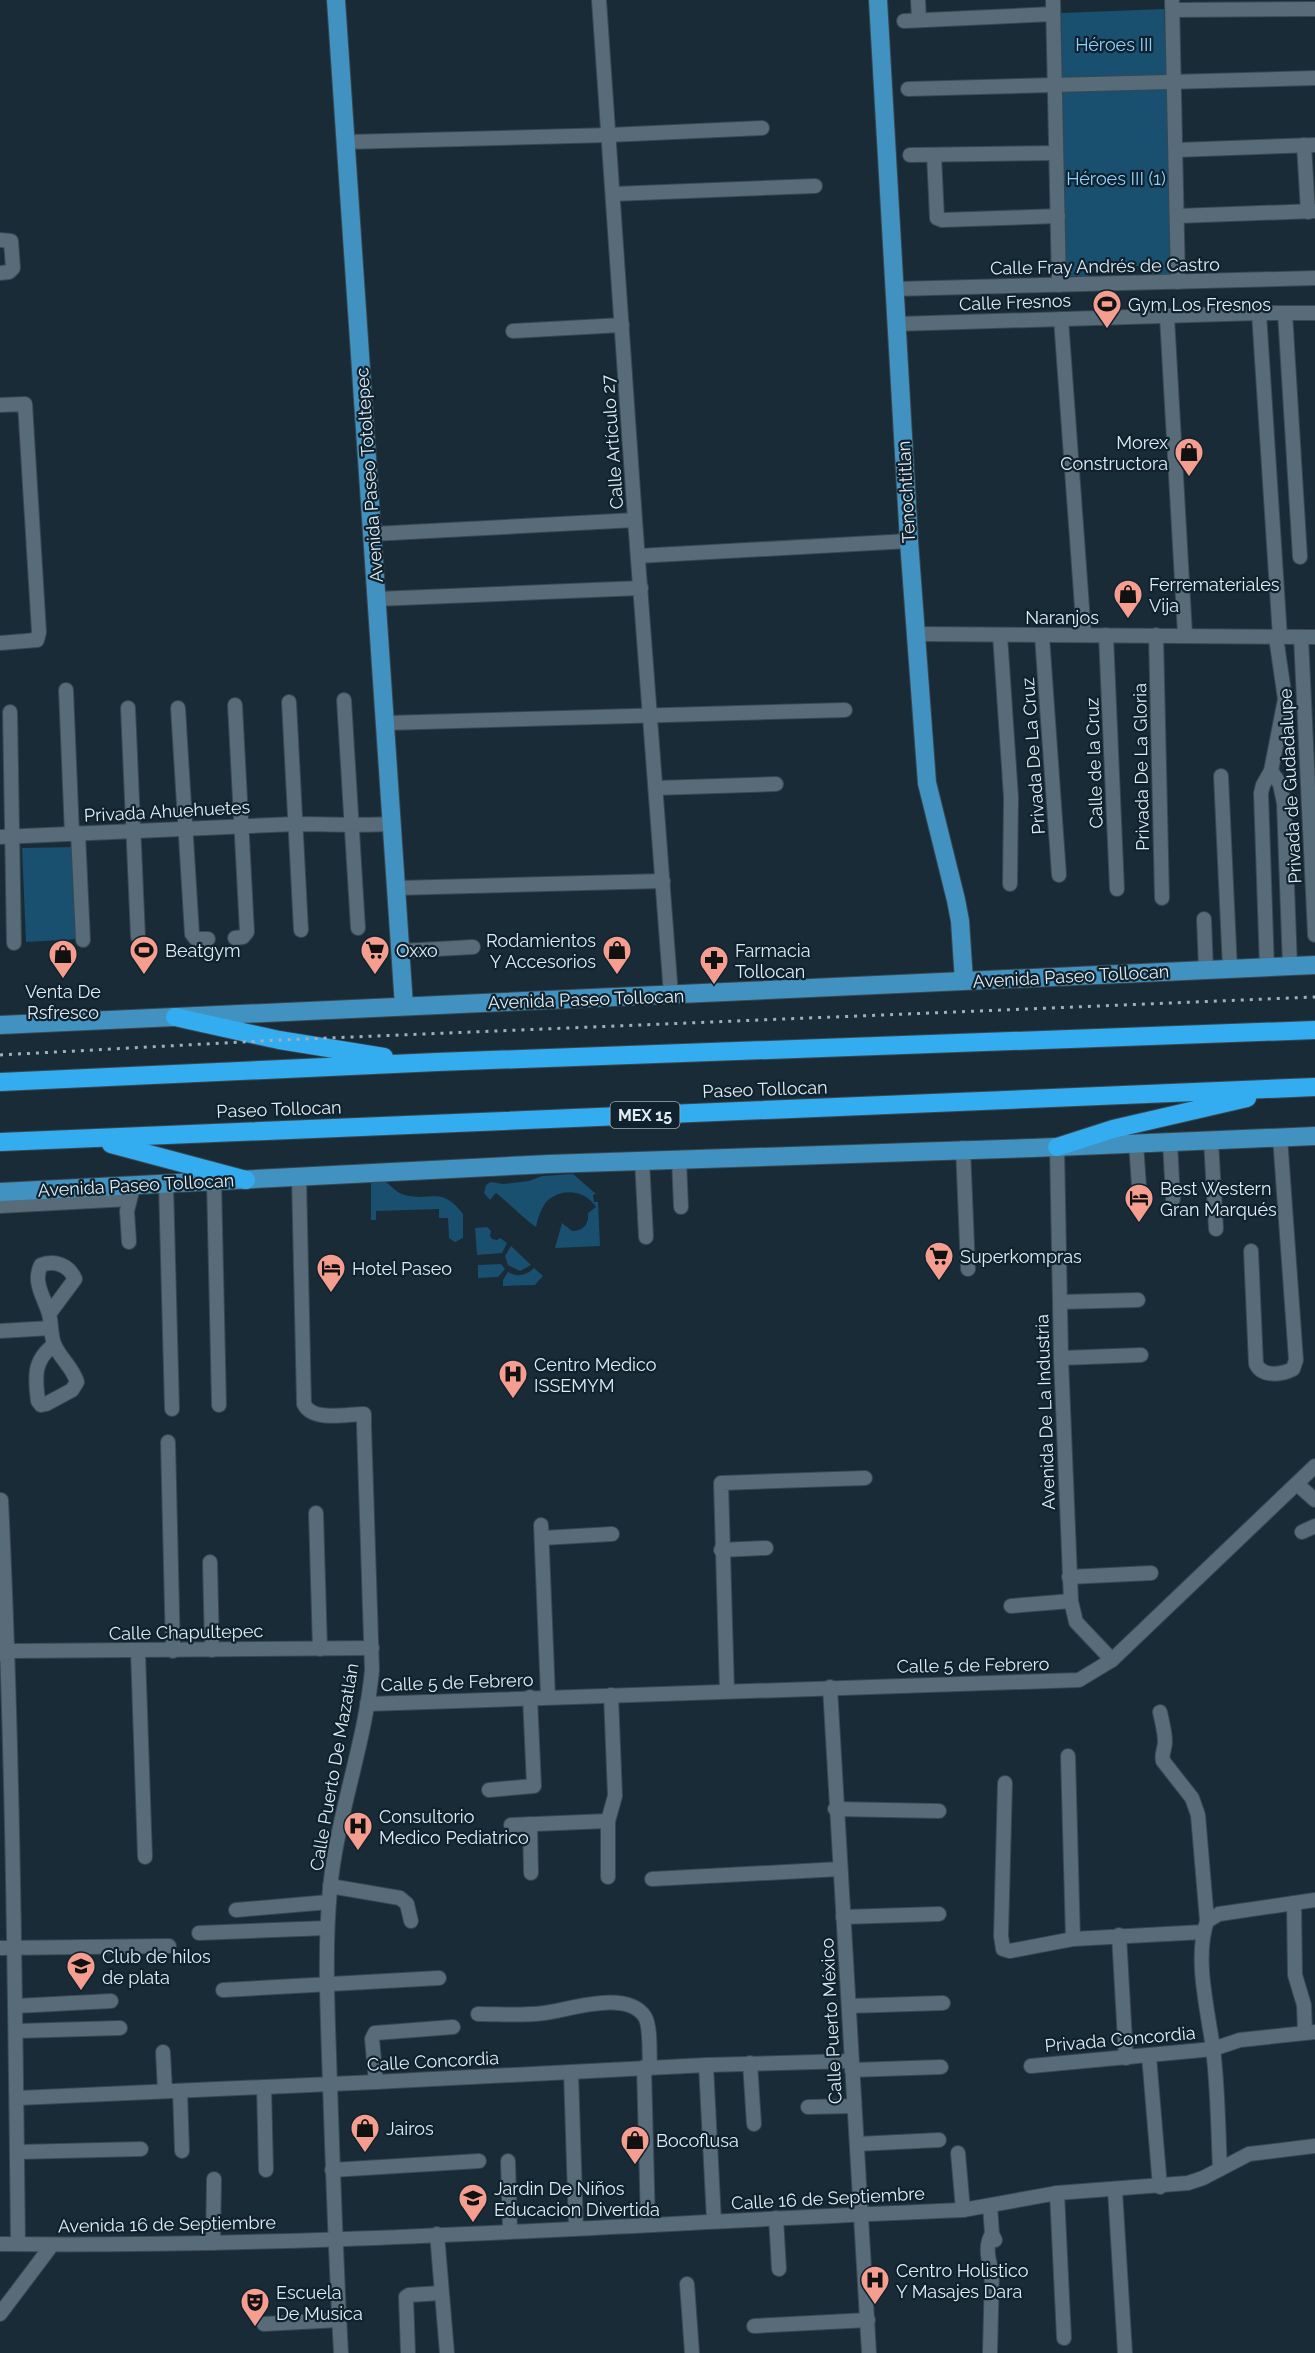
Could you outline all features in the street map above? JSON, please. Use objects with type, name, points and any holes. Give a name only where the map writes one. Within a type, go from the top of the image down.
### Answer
[{"type":"highway","points":[[175,1017],[279,1040],[371,1055],[437,1062]]},
{"type":"highway","points":[[0,1082],[437,1062],[1315,1030]]},
{"type":"highway","name":"Paseo Tollocan","points":[[0,1142],[1315,1087]]},
{"type":"highway","points":[[1057,1147],[1113,1129],[1290,1088]]},
{"type":"highway","points":[[86,1138],[147,1152],[204,1170],[246,1180]]},
{"type":"main road","name":"Avenida Paseo Totoltepec","points":[[336,0],[404,1006]]},
{"type":"main road","name":"Tenochtitlan","points":[[878,0],[909,541],[927,783],[960,921],[964,981]]},
{"type":"main road","name":"Avenida Paseo Tollocan","points":[[0,1025],[1315,965]]},
{"type":"main road","name":"Avenida Paseo Tollocan","points":[[0,1192],[131,1192],[166,1184],[642,1160],[1315,1136]]},
{"type":"street","name":"Calle Artículo 27","points":[[599,0],[671,995]]},
{"type":"street","points":[[918,0],[919,20]]},
{"type":"street","points":[[1178,282],[1173,5],[1309,6]]},
{"type":"street","points":[[904,21],[1053,7],[1059,285]]},
{"type":"street","points":[[908,89],[1315,78]]},
{"type":"street","points":[[346,142],[609,135],[762,128]]},
{"type":"street","points":[[1176,150],[1310,145],[1311,212],[1177,216]]},
{"type":"street","points":[[910,155],[1056,153]]},
{"type":"street","points":[[934,155],[937,218],[942,220],[1058,216]]},
{"type":"street","points":[[613,194],[815,186]]},
{"type":"street","points":[[0,273],[12,271],[5,241]]},
{"type":"street","name":"Calle Fray Andrés de Castro","points":[[895,289],[1315,278]]},
{"type":"street","points":[[1285,312],[1300,557]]},
{"type":"street","points":[[1259,313],[1278,637],[1284,699],[1271,771],[1261,793],[1267,968]]},
{"type":"street","name":"Calle Fresnos","points":[[897,324],[1315,313]]},
{"type":"street","points":[[1167,317],[1185,634]]},
{"type":"street","points":[[1061,319],[1084,635]]},
{"type":"street","points":[[513,331],[622,325]]},
{"type":"street","points":[[0,405],[25,404],[39,632],[37,640],[0,643]]},
{"type":"street","points":[[372,534],[635,520]]},
{"type":"street","points":[[638,556],[909,541]]},
{"type":"street","points":[[376,599],[641,588]]},
{"type":"street","name":"Naranjos","points":[[916,634],[1042,636],[1185,634],[1308,637]]},
{"type":"street","points":[[1000,635],[1011,798],[1010,885]]},
{"type":"street","name":"Calle de la Cruz","points":[[1106,635],[1117,889]]},
{"type":"street","name":"Privada De La Gloria","points":[[1156,635],[1162,898]]},
{"type":"street","name":"Privada De La Cruz","points":[[1042,636],[1059,875]]},
{"type":"street","name":"Privada de Gudadalupe","points":[[1308,637],[1315,935]]},
{"type":"street","points":[[66,690],[83,940]]},
{"type":"street","points":[[344,700],[358,928]]},
{"type":"street","points":[[289,702],[301,930]]},
{"type":"street","points":[[235,705],[247,932],[243,937],[235,938]]},
{"type":"street","points":[[128,708],[138,937]]},
{"type":"street","points":[[178,708],[192,934],[196,939],[208,939]]},
{"type":"street","points":[[386,723],[845,710]]},
{"type":"street","points":[[10,712],[6,836],[14,943]]},
{"type":"street","points":[[1271,771],[1280,784],[1284,803],[1290,967]]},
{"type":"street","points":[[1221,776],[1230,969]]},
{"type":"street","points":[[656,788],[776,784]]},
{"type":"street","name":"Privada Ahuehuetes","points":[[6,836],[392,821]]},
{"type":"street","points":[[397,888],[663,881]]},
{"type":"street","points":[[1204,919],[1206,970]]},
{"type":"street","points":[[401,951],[473,947]]},
{"type":"street","points":[[1251,1251],[1256,1364],[1260,1371],[1265,1373],[1288,1372],[1293,1369],[1296,1360],[1280,1137]]},
{"type":"street","points":[[1212,1140],[1216,1229]]},
{"type":"street","points":[[1170,1142],[1173,1199]]},
{"type":"street","points":[[1136,1143],[1140,1201]]},
{"type":"street","name":"Avenida De La Industria","points":[[1057,1147],[1061,1358],[1071,1601],[1076,1622],[1112,1660]]},
{"type":"street","points":[[963,1149],[968,1269]]},
{"type":"street","points":[[679,1159],[681,1207]]},
{"type":"street","points":[[642,1160],[646,1237]]},
{"type":"street","name":"Calle Puerto De Mazatlán","points":[[299,1177],[303,1399],[306,1409],[313,1414],[364,1414],[372,1670],[330,1886],[327,1928],[326,1984],[334,2238],[341,2353]]},
{"type":"street","points":[[214,1181],[219,1405]]},
{"type":"street","points":[[166,1184],[172,1408]]},
{"type":"street","points":[[0,1206],[131,1192],[127,1211],[129,1242]]},
{"type":"street","points":[[1060,1302],[1138,1300]]},
{"type":"street","points":[[0,1331],[50,1321],[54,1345]]},
{"type":"street","points":[[1061,1358],[1141,1355]]},
{"type":"street","points":[[168,1442],[173,1650]]},
{"type":"street","name":"Calle 5 de Febrero","points":[[367,1704],[548,1696],[1073,1681],[1085,1678],[1112,1660],[1315,1466]]},
{"type":"street","points":[[727,1691],[721,1550],[721,1483],[865,1478]]},
{"type":"street","points":[[1297,1484],[1315,1500]]},
{"type":"street","points":[[2,1500],[4,1653],[11,1756],[16,1948],[18,2244]]},
{"type":"street","points":[[316,1513],[320,1648]]},
{"type":"street","name":"Calle 5 de Febrero","points":[[548,1696],[542,1531],[612,1534]]},
{"type":"street","points":[[721,1550],[766,1548]]},
{"type":"street","points":[[210,1562],[212,1650]]},
{"type":"street","points":[[1069,1577],[1151,1572]]},
{"type":"street","points":[[1011,1606],[1071,1601]]},
{"type":"street","name":"Calle Chapultepec","points":[[4,1653],[372,1648]]},
{"type":"street","points":[[138,1652],[146,1857]]},
{"type":"street","name":"Calle Puerto México","points":[[830,1687],[835,1809],[869,2353]]},
{"type":"street","points":[[608,1877],[608,1821],[615,1796],[611,1695]]},
{"type":"street","points":[[489,1790],[534,1786],[530,1697]]},
{"type":"street","points":[[1160,1712],[1165,1735],[1165,1746],[1161,1756],[1192,1798],[1198,1815],[1205,1926],[1206,2004],[1213,2049],[1220,2169]]},
{"type":"street","points":[[1068,1756],[1072,1939]]},
{"type":"street","points":[[1005,1783],[1001,1945],[1010,1951],[1072,1939],[1205,1926],[1219,1914],[1315,1900]]},
{"type":"street","points":[[835,1809],[939,1811]]},
{"type":"street","points":[[511,1825],[608,1821]]},
{"type":"street","points":[[530,1824],[531,1873]]},
{"type":"street","points":[[652,1879],[840,1869]]},
{"type":"street","points":[[330,1886],[400,1898],[407,1904],[411,1921]]},
{"type":"street","points":[[236,1911],[329,1902]]},
{"type":"street","points":[[1213,2049],[1240,2040],[1310,2032],[1295,1975],[1294,1903]]},
{"type":"street","points":[[843,1917],[939,1914]]},
{"type":"street","points":[[199,1933],[327,1928]]},
{"type":"street","points":[[1119,1935],[1126,2058]]},
{"type":"street","points":[[0,1948],[169,1946]]},
{"type":"street","points":[[223,1990],[438,1978]]},
{"type":"street","points":[[16,2006],[111,2001]]},
{"type":"street","points":[[478,2014],[543,2013],[578,2006],[627,2003],[639,2010],[647,2021],[648,2224]]},
{"type":"street","points":[[849,2006],[943,2003]]},
{"type":"street","points":[[376,2082],[372,2039],[375,2033],[453,2027]]},
{"type":"street","points":[[16,2031],[120,2028]]},
{"type":"street","name":"Privada Concordia","points":[[1031,2066],[1213,2049]]},
{"type":"street","points":[[163,2052],[165,2091]]},
{"type":"street","points":[[1149,2056],[1160,2187]]},
{"type":"street","points":[[750,2064],[754,2124]]},
{"type":"street","points":[[706,2065],[714,2221]]},
{"type":"street","name":"Calle Concordia","points":[[18,2098],[706,2065],[942,2067]]},
{"type":"street","points":[[571,2072],[576,2228]]},
{"type":"street","points":[[264,2087],[266,2170]]},
{"type":"street","points":[[180,2091],[182,2151]]},
{"type":"street","points":[[808,2106],[854,2106]]},
{"type":"street","points":[[857,2145],[939,2140]]},
{"type":"street","name":"Calle 16 de Septiembre","points":[[334,2238],[963,2210],[1057,2193],[1160,2187],[1196,2181],[1249,2154],[1315,2146]]},
{"type":"street","points":[[18,2152],[141,2149]]},
{"type":"street","points":[[958,2153],[963,2210]]},
{"type":"street","points":[[333,2170],[479,2161]]},
{"type":"street","points":[[508,2161],[510,2231]]},
{"type":"street","points":[[213,2243],[214,2179]]},
{"type":"street","points":[[1115,2190],[1125,2353]]},
{"type":"street","points":[[1057,2193],[1064,2338]]},
{"type":"street","points":[[990,2206],[996,2264],[992,2271],[990,2353]]},
{"type":"street","points":[[776,2218],[779,2269]]},
{"type":"street","points":[[437,2234],[447,2353]]},
{"type":"street","name":"Avenida 16 de Septiembre","points":[[0,2244],[213,2243],[334,2238]]},
{"type":"street","points":[[0,2314],[52,2244]]},
{"type":"street","points":[[687,2284],[692,2353]]},
{"type":"street","points":[[408,2353],[406,2297],[441,2293]]},
{"type":"street","points":[[264,2324],[339,2319]]},
{"type":"street","points":[[754,2326],[868,2320]]},
{"type":"green space","name":"Héroes III","points":[[1164,9],[1167,76],[1062,78],[1061,13]]},
{"type":"green space","name":"Héroes III (1)","points":[[1167,89],[1171,274],[1150,274],[1138,266],[1097,268],[1088,276],[1064,276],[1060,91]]},
{"type":"green space","points":[[77,847],[78,939],[26,942],[22,848]]},
{"type":"green space","points":[[573,1174],[596,1194],[593,1195],[594,1202],[598,1202],[600,1246],[555,1248],[562,1223],[572,1231],[579,1230],[586,1224],[588,1213],[596,1207],[592,1201],[580,1194],[566,1192],[547,1201],[536,1227],[496,1193],[490,1200],[484,1193],[486,1185],[491,1182],[503,1184],[529,1181],[542,1176]]},
{"type":"green space","points":[[381,1179],[405,1195],[442,1197],[455,1205],[463,1214],[463,1238],[455,1242],[449,1238],[448,1218],[439,1218],[439,1209],[376,1211],[376,1220],[371,1220],[371,1182]]},
{"type":"green space","points":[[487,1227],[491,1231],[492,1239],[500,1238],[507,1243],[502,1253],[477,1255],[475,1228]]},
{"type":"green space","points":[[511,1246],[531,1265],[520,1271],[508,1265],[505,1256]]},
{"type":"green space","points":[[501,1264],[505,1269],[498,1277],[478,1278],[478,1265]]},
{"type":"green space","points":[[534,1268],[543,1276],[535,1285],[503,1286],[503,1280],[508,1272],[522,1275]]},
{"type":"railway","points":[[0,1055],[279,1040],[1315,997]]},
{"type":"place","name":"Gym Los Fresnos","points":[[1107,330]]},
{"type":"place","name":"Morex Constructora","points":[[1189,478]]},
{"type":"place","name":"Ferremateriales Vija","points":[[1128,620]]},
{"type":"place","name":"Beatgym","points":[[144,976]]},
{"type":"place","name":"Oxxo","points":[[375,976]]},
{"type":"place","name":"Rodamientos Y Accesorios","points":[[617,976]]},
{"type":"place","name":"Venta De Rsfresco","points":[[63,980]]},
{"type":"place","name":"Farmacia Tollocan","points":[[714,986]]},
{"type":"place","name":"Best Western Gran Marqués","points":[[1139,1224]]},
{"type":"place","name":"Superkompras","points":[[939,1282]]},
{"type":"place","name":"Hotel Paseo","points":[[331,1294]]},
{"type":"place","name":"Centro Medico ISSEMYM","points":[[513,1400]]},
{"type":"place","name":"Consultorio Medico Pediatrico","points":[[358,1852]]},
{"type":"place","name":"Club de hilos de plata","points":[[81,1992]]},
{"type":"place","name":"Jairos","points":[[365,2154]]},
{"type":"place","name":"Bocoflusa","points":[[635,2166]]},
{"type":"place","name":"Jardin De Niños Educacion Divertida","points":[[473,2224]]},
{"type":"place","name":"Centro Holistico Y Masajes Dara","points":[[875,2306]]},
{"type":"place","name":"Escuela De Musica","points":[[255,2328]]}]
